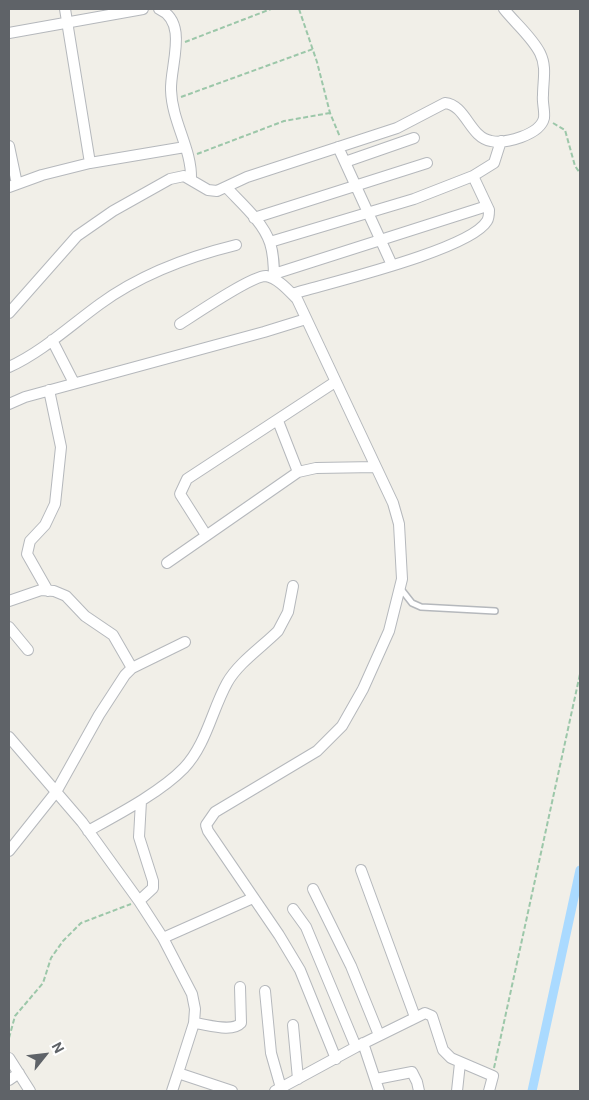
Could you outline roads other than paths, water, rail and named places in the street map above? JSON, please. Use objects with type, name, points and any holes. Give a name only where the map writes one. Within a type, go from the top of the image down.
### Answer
[{"type":"street","points":[[65,9],[90,163]]},
{"type":"street","points":[[9,33],[143,9]]},
{"type":"street","points":[[159,9],[166,12],[174,27],[176,45],[171,78],[172,101],[185,147],[190,157],[191,179]]},
{"type":"street","points":[[9,313],[77,236],[113,211],[170,179],[184,176],[208,190],[227,188],[247,177],[397,128],[445,103],[457,108],[482,138],[490,141],[501,141],[533,131],[544,118],[544,66],[540,54],[504,9]]},
{"type":"street","points":[[345,162],[414,138]]},
{"type":"street","points":[[270,242],[414,199],[474,176],[494,164],[501,141]]},
{"type":"street","points":[[9,146],[13,185],[90,163],[185,147]]},
{"type":"street","points":[[341,146],[345,162],[370,213],[392,265]]},
{"type":"street","points":[[254,218],[427,163]]},
{"type":"street","points":[[292,294],[436,251],[471,235],[486,222],[489,216],[487,206],[474,176]]},
{"type":"street","points":[[227,188],[254,218],[270,242],[274,276],[292,294],[306,319],[393,503],[399,524],[403,562],[400,587],[389,631],[363,689],[342,726],[317,750],[215,812],[206,824],[208,831],[300,970],[336,1059]]},
{"type":"street","points":[[180,324],[258,277],[274,276],[487,206]]},
{"type":"street","points":[[9,367],[52,340],[123,289],[157,270],[189,258],[236,245]]},
{"type":"street","points":[[9,404],[49,390],[306,319]]},
{"type":"street","points":[[52,340],[74,383]]},
{"type":"street","points":[[206,535],[180,494],[181,487],[187,479],[335,382]]},
{"type":"street","points":[[48,591],[27,554],[30,541],[45,525],[55,504],[61,447],[49,390]]},
{"type":"street","points":[[278,421],[298,472]]},
{"type":"street","points":[[167,564],[298,472],[316,468],[376,467]]},
{"type":"street","points":[[88,831],[141,800],[183,768],[192,757],[231,677],[278,631],[284,622],[293,586]]},
{"type":"street","points":[[9,602],[27,593],[48,591],[66,596],[85,616],[112,635],[132,668]]},
{"type":"street","points":[[9,627],[28,650]]},
{"type":"street","points":[[9,852],[56,792],[98,715],[132,668],[185,642]]},
{"type":"street","points":[[9,737],[88,831],[139,901],[163,938],[192,994],[195,1009],[194,1023],[172,1091]]},
{"type":"street","points":[[139,901],[153,888],[153,881],[138,837],[141,800]]},
{"type":"street","points":[[361,870],[415,1017]]},
{"type":"street","points":[[313,890],[351,966],[378,1035]]},
{"type":"street","points":[[163,938],[253,898]]},
{"type":"street","points":[[293,908],[306,927],[359,1045],[376,1078],[379,1091]]},
{"type":"street","points":[[194,1023],[230,1028],[239,1026],[241,1023],[240,987]]},
{"type":"street","points":[[265,991],[271,1053],[278,1090],[378,1035],[425,1014],[432,1016],[443,1050],[451,1058],[492,1076],[489,1091]]},
{"type":"street","points":[[293,1025],[298,1079]]},
{"type":"street","points":[[9,1058],[30,1091]]},
{"type":"street","points":[[457,1091],[460,1063]]},
{"type":"street","points":[[376,1078],[412,1072],[417,1082],[418,1091]]},
{"type":"street","points":[[9,1080],[19,1073]]},
{"type":"street","points":[[178,1073],[232,1091]]},
{"type":"lane","points":[[400,587],[412,603],[421,607],[495,611]]},
{"type":"waterway","points":[[532,1091],[580,870]]}]
